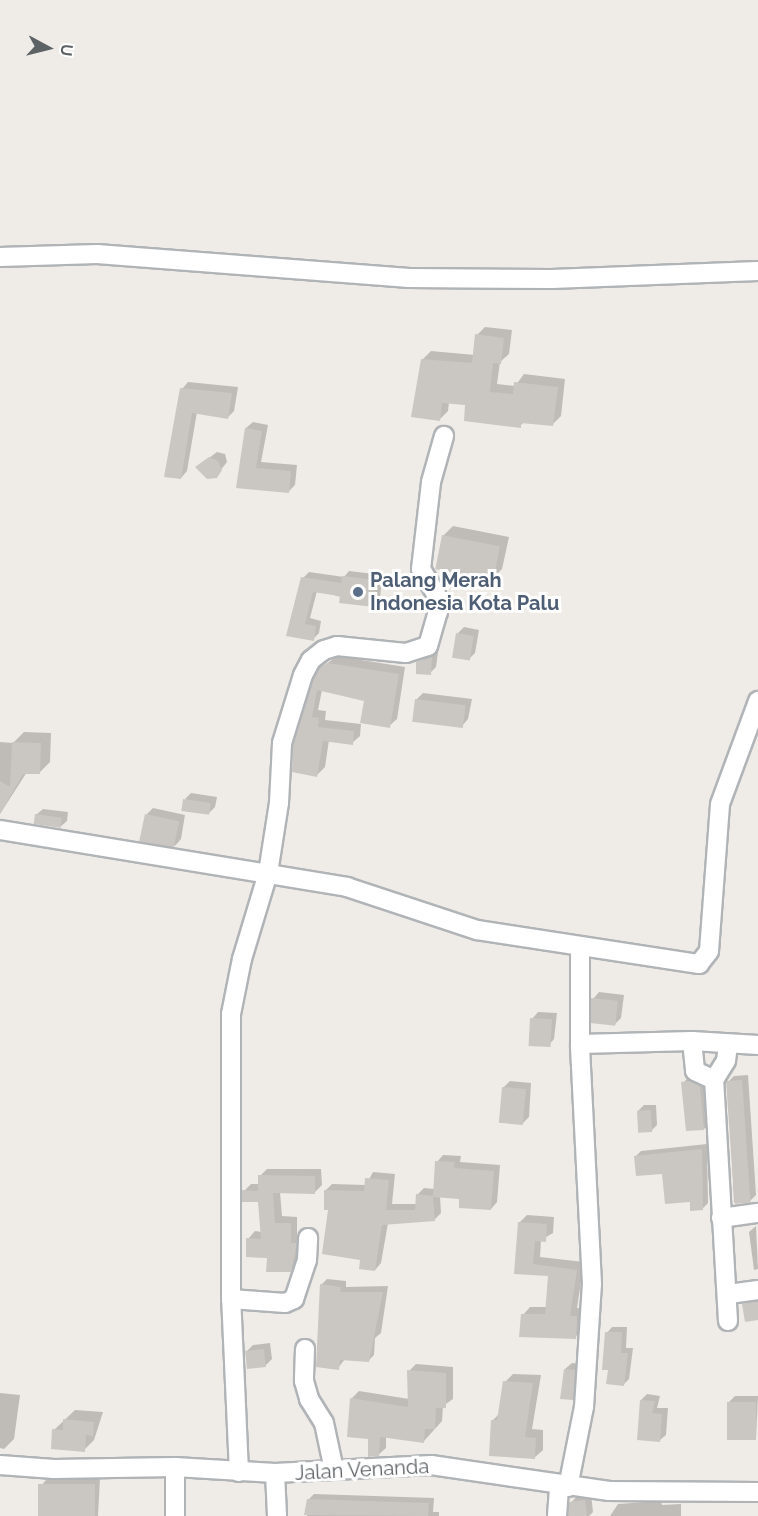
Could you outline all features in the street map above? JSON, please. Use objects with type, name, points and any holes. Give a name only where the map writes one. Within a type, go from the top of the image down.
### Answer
[{"type":"street","points":[[0,257],[97,254],[409,278],[552,279],[758,271]]},
{"type":"street","points":[[239,1472],[231,1299],[231,1014],[242,959],[268,873],[279,803],[282,743],[303,675],[311,660],[337,646],[406,653],[421,651],[434,634],[436,594],[421,569],[431,482],[444,436]]},
{"type":"street","points":[[0,830],[268,873],[368,892],[477,930],[580,949],[692,964],[705,959],[720,804],[758,701]]},
{"type":"street","points":[[557,1516],[584,1407],[592,1284],[580,1044],[580,949]]},
{"type":"street","points":[[580,1044],[692,1041],[728,1045],[758,1045]]},
{"type":"street","points":[[692,1041],[695,1071],[714,1080]]},
{"type":"street","points":[[728,1045],[726,1061],[714,1080],[721,1218],[729,1294],[728,1321]]},
{"type":"street","points":[[721,1218],[758,1213]]},
{"type":"street","points":[[231,1299],[285,1303],[294,1299],[307,1260],[308,1238]]},
{"type":"street","points":[[729,1294],[758,1290]]},
{"type":"street","points":[[305,1349],[304,1381],[309,1399],[324,1423],[334,1470]]},
{"type":"street","name":"Jalan Venanda","points":[[0,1465],[54,1469],[175,1467],[275,1473],[430,1465],[564,1486],[666,1494],[758,1492]]},
{"type":"street","points":[[175,1467],[175,1516]]},
{"type":"street","points":[[275,1473],[277,1516]]},
{"type":"building","points":[[475,334],[504,338],[501,364],[493,363],[490,392],[513,394],[514,382],[558,387],[553,426],[521,423],[521,428],[464,421],[465,405],[442,403],[440,421],[411,417],[421,359],[472,363]]},
{"type":"building","points":[[180,388],[232,393],[228,419],[192,413],[181,479],[164,477]]},
{"type":"building","points":[[245,428],[262,431],[256,468],[291,471],[289,493],[236,488]]},
{"type":"building","points":[[209,457],[218,461],[222,470],[217,478],[207,479],[195,467]]},
{"type":"building","points":[[442,535],[500,546],[493,581],[435,569]]},
{"type":"building","points":[[342,576],[377,580],[374,607],[339,603],[340,596],[313,592],[305,624],[316,626],[314,641],[286,636],[301,577],[341,583]]},
{"type":"building","points":[[456,633],[474,636],[470,661],[452,658]]},
{"type":"building","points":[[432,657],[431,675],[416,674],[416,662]]},
{"type":"building","points":[[328,663],[399,674],[390,728],[360,723],[364,701],[317,690],[312,717],[319,718],[318,727],[354,731],[353,745],[323,741],[317,777],[292,772],[293,745],[313,679],[320,667]]},
{"type":"building","points":[[415,699],[466,705],[463,728],[412,722]]},
{"type":"building","points":[[12,742],[41,743],[40,774],[23,774],[0,814],[0,781],[10,787]]},
{"type":"building","points":[[183,799],[211,803],[209,815],[181,811]]},
{"type":"building","points":[[35,814],[62,818],[60,828],[34,824]]},
{"type":"building","points":[[145,814],[179,821],[173,849],[139,841]]},
{"type":"building","points":[[591,998],[618,1001],[615,1026],[588,1023]]},
{"type":"building","points":[[530,1018],[552,1019],[551,1047],[529,1046]]},
{"type":"building","points":[[742,1080],[751,1203],[735,1204],[726,1081]]},
{"type":"building","points":[[690,1081],[700,1086],[704,1130],[686,1131],[681,1082]]},
{"type":"building","points":[[502,1087],[526,1089],[523,1125],[499,1123]]},
{"type":"building","points":[[651,1110],[652,1132],[638,1133],[637,1111]]},
{"type":"building","points":[[702,1149],[703,1210],[690,1211],[690,1202],[665,1204],[662,1174],[636,1176],[634,1156]]},
{"type":"building","points":[[435,1161],[455,1162],[454,1168],[494,1171],[491,1210],[459,1208],[459,1199],[433,1197],[435,1221],[382,1225],[375,1271],[359,1269],[360,1260],[322,1254],[328,1210],[324,1210],[324,1190],[364,1191],[365,1178],[389,1180],[386,1210],[415,1210],[416,1194],[433,1196]]},
{"type":"building","points":[[258,1175],[315,1176],[315,1194],[273,1193],[275,1223],[291,1223],[291,1243],[297,1243],[291,1272],[266,1272],[267,1258],[246,1257],[246,1238],[261,1239],[258,1202],[242,1202],[242,1190],[258,1191]]},
{"type":"building","points":[[518,1222],[547,1224],[546,1242],[535,1241],[533,1264],[577,1270],[570,1316],[577,1316],[576,1339],[519,1337],[521,1314],[545,1314],[548,1276],[514,1274]]},
{"type":"building","points":[[320,1284],[341,1287],[340,1292],[383,1292],[369,1362],[340,1360],[339,1370],[316,1367]]},
{"type":"building","points":[[758,1301],[758,1320],[745,1322],[742,1304]]},
{"type":"building","points":[[605,1332],[622,1332],[621,1353],[628,1353],[624,1386],[606,1384],[608,1370],[602,1370]]},
{"type":"building","points":[[264,1349],[266,1367],[247,1369],[245,1351]]},
{"type":"building","points":[[564,1369],[575,1370],[573,1400],[560,1399]]},
{"type":"building","points":[[407,1370],[446,1373],[446,1408],[436,1408],[435,1429],[425,1429],[424,1443],[380,1437],[379,1456],[368,1457],[368,1439],[347,1437],[350,1398],[408,1407]]},
{"type":"building","points":[[503,1381],[533,1383],[525,1437],[536,1438],[535,1459],[489,1456],[491,1420],[497,1420]]},
{"type":"building","points":[[640,1400],[655,1401],[652,1413],[662,1414],[660,1442],[637,1440]]},
{"type":"building","points":[[727,1402],[756,1402],[756,1440],[727,1440]]},
{"type":"building","points":[[63,1419],[94,1422],[93,1436],[86,1435],[85,1452],[51,1449],[52,1429],[63,1430]]},
{"type":"building","points":[[38,1484],[95,1484],[95,1516],[38,1516]]},
{"type":"building","points":[[307,1499],[429,1503],[428,1516],[304,1515]]},
{"type":"building","points":[[585,1500],[587,1516],[568,1516],[569,1502]]},
{"type":"place","name":"Palang Merah Indonesia Kota Palu","points":[[358,592]]}]
